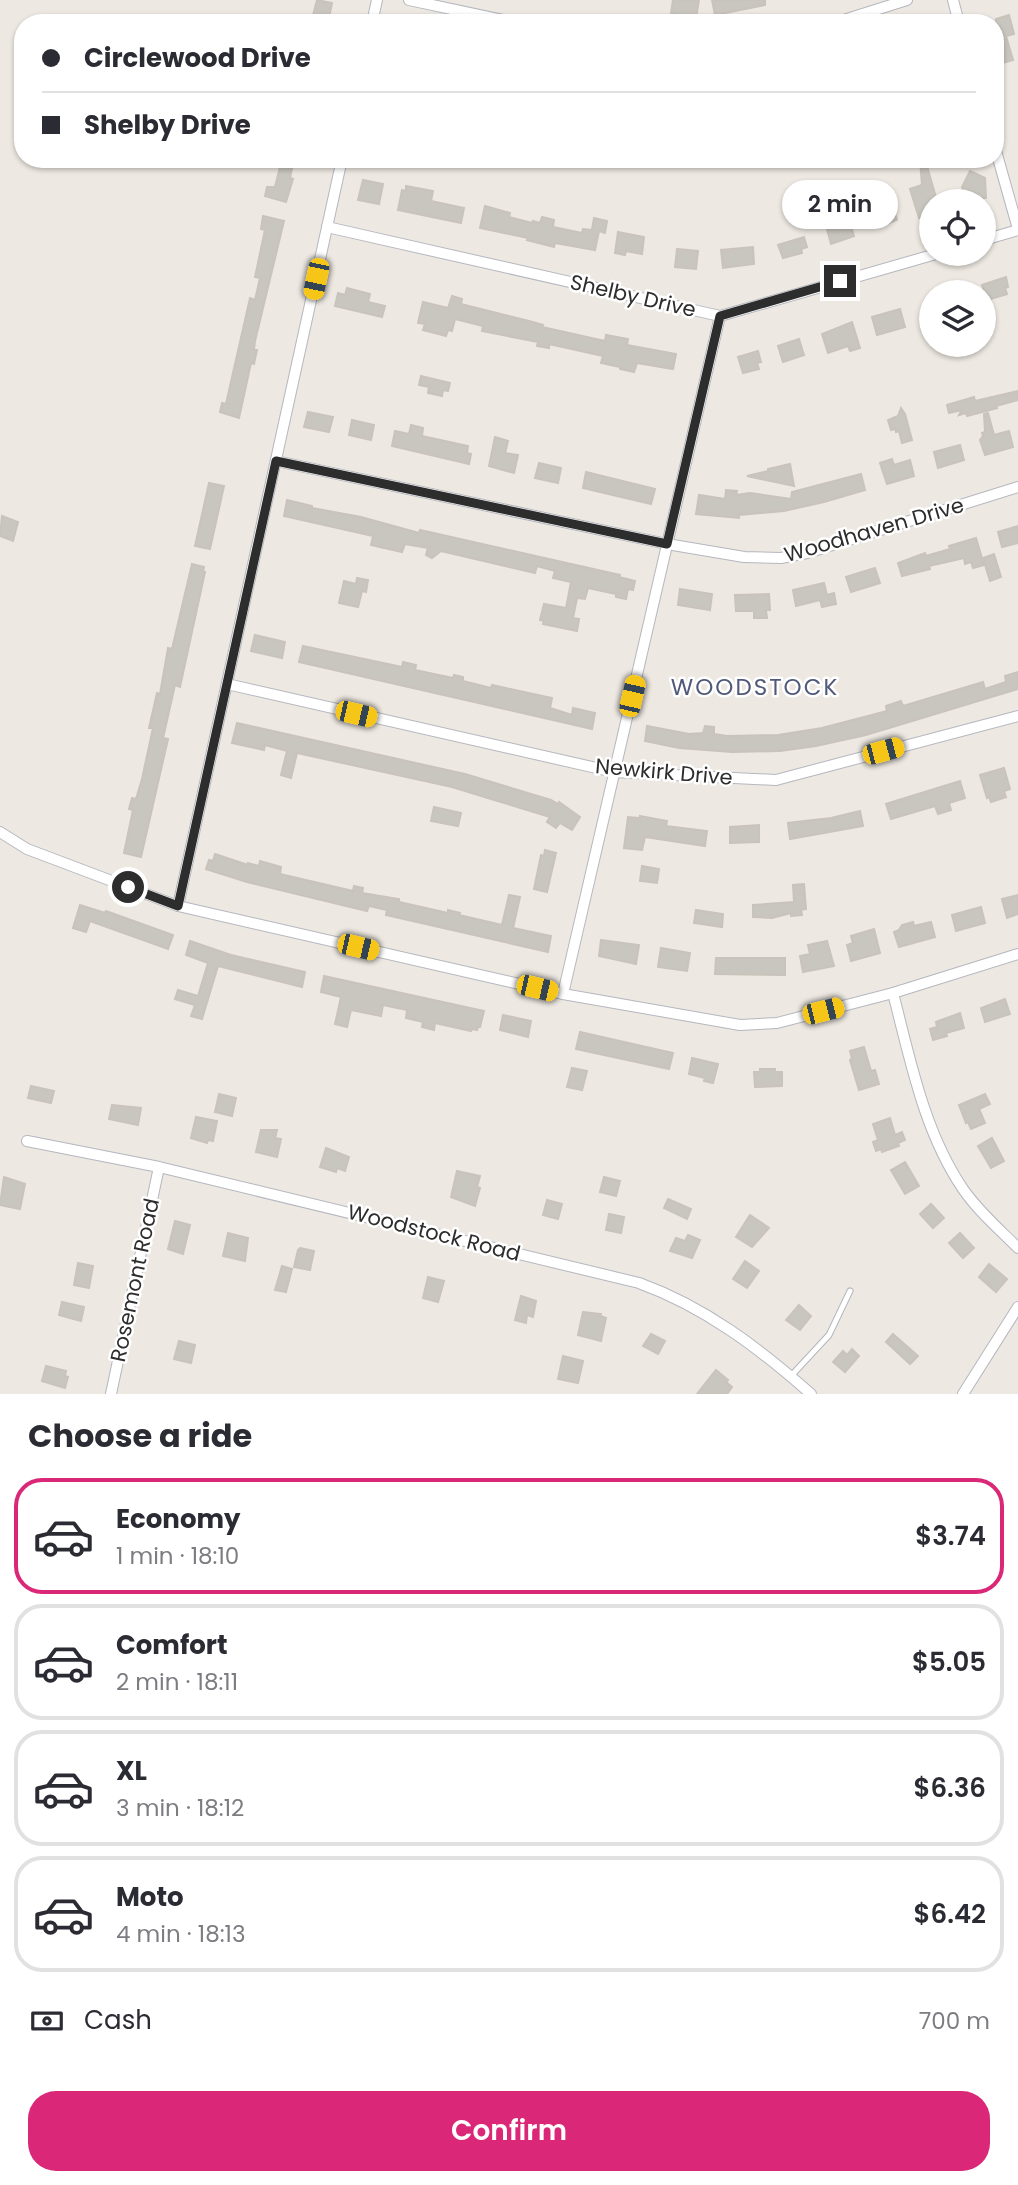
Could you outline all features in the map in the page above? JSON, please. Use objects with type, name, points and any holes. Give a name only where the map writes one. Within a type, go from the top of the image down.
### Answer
[{"type":"street","points":[[409,0],[475,14]]},
{"type":"street","points":[[863,14],[907,0]]},
{"type":"street","points":[[178,906],[340,168]]},
{"type":"street","points":[[996,236],[1018,230],[1001,168]]},
{"type":"street","name":"Shelby Drive","points":[[327,227],[720,316],[919,259]]},
{"type":"street","points":[[563,994],[720,316]]},
{"type":"street","name":"Woodhaven Drive","points":[[276,461],[744,558],[781,558],[807,553],[1018,488]]},
{"type":"street","name":"Newkirk Drive","points":[[227,684],[614,772],[776,780],[1018,716]]},
{"type":"street","points":[[0,831],[27,849],[178,906],[563,994],[740,1025],[777,1023],[893,993],[1018,954]]},
{"type":"street","points":[[893,993],[918,1090],[946,1158],[964,1189],[989,1220],[1018,1248]]},
{"type":"street","name":"Woodstock Road","points":[[27,1141],[159,1167],[639,1283],[669,1294],[714,1318],[811,1394]]},
{"type":"street","name":"Rosemont Road","points":[[111,1394],[159,1167]]},
{"type":"street","points":[[963,1394],[1018,1307]]},
{"type":"lane","points":[[791,1376],[828,1335],[850,1291]]},
{"type":"building","points":[[317,0],[332,3],[330,14],[313,14]]},
{"type":"building","points":[[673,0],[699,0],[697,14],[671,13]]},
{"type":"building","points":[[712,0],[765,0],[765,5],[715,14]]},
{"type":"building","points":[[1009,15],[1014,34],[1006,36],[1013,60],[1004,62],[1004,17]]},
{"type":"building","points":[[280,168],[292,168],[290,178],[293,179],[286,202],[265,196],[267,187],[275,187]]},
{"type":"building","points":[[921,168],[928,168],[934,189],[919,189],[919,218],[910,189],[922,185]]},
{"type":"building","points":[[970,171],[985,178],[986,189],[962,187]]},
{"type":"building","points":[[363,180],[383,184],[379,204],[358,200]]},
{"type":"building","points":[[406,186],[433,191],[431,201],[464,208],[461,223],[398,210],[402,190],[406,191]]},
{"type":"building","points":[[485,206],[510,213],[509,217],[532,223],[540,223],[542,217],[554,220],[553,227],[582,233],[583,229],[592,230],[594,218],[607,221],[605,233],[599,231],[595,250],[555,243],[554,247],[527,240],[528,238],[480,228]]},
{"type":"building","points":[[893,207],[897,220],[878,227],[874,212]]},
{"type":"building","points":[[263,216],[284,221],[255,341],[254,350],[257,350],[254,364],[251,363],[239,418],[220,412],[222,403],[226,404],[250,298],[255,300],[260,278],[255,277],[265,230],[261,229]]},
{"type":"building","points":[[848,216],[854,236],[831,244],[825,222]]},
{"type":"building","points":[[618,232],[644,237],[642,254],[626,251],[625,255],[615,253]]},
{"type":"building","points":[[804,237],[807,247],[801,249],[802,253],[783,258],[778,245]]},
{"type":"building","points":[[753,247],[754,264],[723,268],[721,250]]},
{"type":"building","points":[[677,249],[698,251],[696,269],[675,267]]},
{"type":"building","points":[[1006,277],[1007,294],[996,297],[996,280]]},
{"type":"building","points":[[347,288],[370,294],[368,302],[385,306],[382,317],[335,306],[338,293],[345,295]]},
{"type":"building","points":[[452,296],[462,299],[461,304],[543,325],[542,327],[605,341],[606,335],[628,339],[627,345],[676,354],[673,369],[637,363],[634,372],[620,369],[601,363],[603,356],[549,344],[549,348],[537,346],[538,342],[482,331],[483,326],[455,319],[452,331],[448,330],[446,336],[423,330],[425,324],[418,323],[423,302],[448,308]]},
{"type":"building","points":[[900,309],[905,327],[877,335],[872,317]]},
{"type":"building","points":[[852,322],[860,348],[850,351],[848,346],[828,353],[822,334]]},
{"type":"building","points":[[799,339],[804,355],[783,362],[778,346]]},
{"type":"building","points":[[758,351],[761,362],[757,363],[759,369],[743,373],[738,357]]},
{"type":"building","points":[[421,376],[450,383],[448,391],[443,390],[442,396],[428,393],[429,387],[419,385]]},
{"type":"building","points":[[1018,391],[1018,400],[996,406],[997,408],[967,416],[966,413],[959,415],[962,410],[949,413],[947,405],[974,397],[975,401]]},
{"type":"building","points":[[901,408],[912,440],[902,443],[899,431],[891,430],[888,420],[898,416]]},
{"type":"building","points":[[308,412],[333,417],[329,432],[304,427]]},
{"type":"building","points":[[988,413],[994,435],[1009,431],[1013,447],[985,455],[980,440],[985,432],[984,414]]},
{"type":"building","points":[[352,420],[374,425],[371,440],[349,435]]},
{"type":"building","points":[[411,425],[423,428],[422,436],[468,446],[467,453],[471,454],[469,464],[392,446],[395,431],[409,434]]},
{"type":"building","points":[[495,437],[508,441],[505,453],[518,455],[514,473],[489,466]]},
{"type":"building","points":[[960,445],[964,460],[938,468],[934,452]]},
{"type":"building","points":[[892,459],[894,465],[910,460],[914,476],[887,484],[880,463]]},
{"type":"building","points":[[539,463],[561,468],[558,483],[535,478]]},
{"type":"building","points":[[790,464],[794,486],[747,476],[768,469]]},
{"type":"building","points":[[586,472],[655,489],[651,504],[583,488]]},
{"type":"building","points":[[861,474],[865,490],[824,502],[784,511],[739,515],[739,518],[696,514],[699,495],[725,499],[726,490],[737,491],[736,495],[750,493],[791,499],[792,492]]},
{"type":"building","points":[[209,483],[224,486],[210,549],[195,546]]},
{"type":"building","points":[[287,500],[419,533],[420,530],[620,575],[619,577],[635,581],[633,590],[628,589],[626,599],[588,588],[585,599],[577,598],[573,618],[579,619],[577,631],[543,624],[544,621],[540,620],[544,604],[566,608],[571,582],[553,578],[555,571],[537,566],[535,573],[441,551],[432,558],[426,555],[428,548],[405,544],[402,552],[371,545],[373,536],[284,516]]},
{"type":"building","points":[[2,516],[18,522],[13,541],[0,536]]},
{"type":"building","points":[[1018,526],[1018,543],[1002,547],[998,532]]},
{"type":"building","points":[[976,538],[984,565],[973,568],[971,562],[965,564],[964,558],[902,576],[898,563],[925,553],[926,556],[950,549],[949,546]]},
{"type":"building","points":[[994,554],[1001,577],[990,581],[983,558]]},
{"type":"building","points":[[192,564],[204,567],[205,572],[180,687],[175,685],[163,738],[168,739],[141,857],[124,853],[133,810],[129,809],[132,798],[136,799],[142,779],[157,693],[160,694],[168,648],[172,649]]},
{"type":"building","points":[[875,568],[880,583],[851,592],[846,577]]},
{"type":"building","points":[[357,578],[368,580],[366,592],[362,591],[358,607],[339,603],[344,581],[356,584]]},
{"type":"building","points":[[824,583],[827,595],[834,593],[836,604],[822,607],[820,600],[796,606],[793,590]]},
{"type":"building","points":[[680,589],[712,594],[710,610],[678,605]]},
{"type":"building","points":[[769,594],[770,610],[766,610],[767,618],[754,618],[754,611],[736,611],[735,595]]},
{"type":"building","points":[[255,635],[285,642],[282,658],[251,651]]},
{"type":"building","points":[[303,646],[402,667],[403,662],[416,665],[415,670],[453,678],[454,675],[463,677],[463,681],[491,688],[492,685],[552,698],[550,708],[572,715],[573,708],[595,713],[592,729],[299,662]]},
{"type":"building","points":[[1018,672],[1018,689],[866,735],[816,746],[780,751],[732,752],[679,748],[645,741],[647,726],[689,734],[703,733],[705,726],[714,727],[714,734],[727,736],[778,735],[822,728],[887,711],[886,706],[901,701],[903,706],[983,682],[985,689],[1006,682],[1005,676]]},
{"type":"building","points":[[237,723],[465,774],[558,804],[559,802],[580,817],[572,830],[560,823],[556,828],[547,822],[550,817],[452,787],[297,753],[291,778],[281,775],[287,751],[265,745],[264,750],[232,743]]},
{"type":"building","points":[[1004,768],[1010,789],[1004,791],[1006,797],[991,802],[989,797],[987,798],[980,775]]},
{"type":"building","points":[[960,781],[965,798],[949,803],[951,810],[938,814],[935,806],[891,819],[886,804]]},
{"type":"building","points":[[434,807],[461,813],[458,826],[431,821]]},
{"type":"building","points":[[860,811],[863,826],[790,839],[788,823],[831,818]]},
{"type":"building","points":[[640,816],[667,821],[666,826],[707,831],[705,846],[645,837],[642,850],[624,848],[628,817]]},
{"type":"building","points":[[759,825],[759,842],[730,843],[730,827]]},
{"type":"building","points":[[545,850],[556,853],[547,892],[534,889],[541,855],[544,856]]},
{"type":"building","points":[[215,854],[248,865],[259,866],[260,861],[281,867],[280,874],[353,891],[354,886],[363,888],[362,893],[399,899],[399,902],[448,913],[448,910],[502,925],[509,895],[520,897],[513,928],[551,936],[548,952],[386,915],[387,910],[369,906],[367,911],[247,882],[206,869]]},
{"type":"building","points":[[642,866],[659,869],[657,883],[640,881]]},
{"type":"building","points":[[804,884],[806,909],[801,910],[802,915],[791,916],[791,913],[772,918],[753,917],[753,905],[794,902],[793,885]]},
{"type":"building","points":[[1018,895],[1018,914],[1007,918],[1002,899]]},
{"type":"building","points":[[80,905],[105,913],[106,911],[173,935],[168,949],[90,921],[86,932],[73,928]]},
{"type":"building","points":[[981,907],[985,923],[956,931],[952,915]]},
{"type":"building","points":[[696,910],[723,914],[722,927],[694,923]]},
{"type":"building","points":[[913,922],[914,926],[931,922],[935,937],[899,947],[894,932],[902,925]]},
{"type":"building","points":[[874,929],[880,953],[851,961],[847,945],[853,943],[851,936]]},
{"type":"building","points":[[601,940],[639,945],[636,964],[599,956]]},
{"type":"building","points":[[190,941],[231,955],[305,972],[302,987],[218,966],[202,1019],[191,1016],[195,1005],[175,999],[178,990],[198,996],[208,963],[186,955]]},
{"type":"building","points":[[827,941],[834,966],[803,972],[800,956],[810,954],[808,945]]},
{"type":"building","points":[[661,948],[690,953],[687,971],[658,967]]},
{"type":"building","points":[[716,958],[785,958],[785,975],[715,974]]},
{"type":"building","points":[[324,976],[484,1011],[480,1027],[471,1031],[435,1023],[434,1030],[422,1027],[423,1022],[406,1018],[407,1010],[383,1005],[381,1016],[351,1010],[347,1027],[335,1024],[341,997],[321,992]]},
{"type":"building","points":[[1005,999],[1010,1014],[985,1022],[981,1008]]},
{"type":"building","points":[[960,1013],[964,1028],[933,1040],[930,1029],[937,1027],[936,1022]]},
{"type":"building","points":[[503,1015],[531,1021],[528,1037],[500,1030]]},
{"type":"building","points":[[580,1032],[673,1053],[669,1069],[576,1049]]},
{"type":"building","points":[[864,1047],[871,1071],[875,1070],[879,1084],[859,1090],[850,1051]]},
{"type":"building","points":[[692,1058],[718,1064],[713,1083],[689,1074]]},
{"type":"building","points":[[572,1068],[587,1071],[582,1090],[567,1087]]},
{"type":"building","points":[[760,1069],[782,1072],[782,1086],[755,1087],[754,1072],[760,1072]]},
{"type":"building","points":[[31,1086],[54,1091],[51,1103],[28,1098]]},
{"type":"building","points":[[219,1094],[236,1098],[232,1116],[215,1112]]},
{"type":"building","points":[[985,1094],[990,1104],[979,1109],[985,1123],[971,1129],[959,1105]]},
{"type":"building","points":[[112,1105],[141,1108],[138,1125],[109,1119]]},
{"type":"building","points":[[196,1117],[217,1121],[213,1141],[208,1140],[207,1143],[191,1138]]},
{"type":"building","points":[[890,1118],[895,1135],[902,1132],[905,1140],[898,1143],[899,1146],[882,1152],[881,1149],[876,1151],[873,1142],[878,1140],[873,1124]]},
{"type":"building","points":[[261,1130],[277,1130],[275,1138],[281,1139],[277,1157],[256,1152]]},
{"type":"building","points":[[992,1138],[1004,1161],[991,1168],[978,1146]]},
{"type":"building","points":[[326,1148],[349,1157],[345,1171],[337,1168],[336,1172],[320,1167]]},
{"type":"building","points":[[905,1162],[919,1186],[905,1194],[891,1170]]},
{"type":"building","points":[[457,1171],[480,1176],[475,1206],[451,1197]]},
{"type":"building","points":[[4,1177],[25,1184],[20,1209],[0,1205]]},
{"type":"building","points":[[604,1177],[620,1181],[616,1196],[600,1192]]},
{"type":"building","points":[[668,1199],[691,1209],[687,1219],[664,1208]]},
{"type":"building","points":[[547,1200],[562,1204],[558,1219],[543,1215]]},
{"type":"building","points":[[931,1204],[944,1218],[933,1228],[920,1214]]},
{"type":"building","points":[[609,1214],[624,1217],[621,1233],[606,1230]]},
{"type":"building","points":[[750,1215],[769,1228],[752,1247],[736,1237]]},
{"type":"building","points":[[175,1221],[190,1225],[183,1254],[168,1249]]},
{"type":"building","points":[[228,1233],[248,1238],[245,1261],[223,1256]]},
{"type":"building","points":[[960,1233],[974,1248],[963,1258],[949,1243]]},
{"type":"building","points":[[688,1235],[700,1240],[692,1258],[670,1251],[676,1238],[685,1241]]},
{"type":"building","points":[[300,1248],[314,1251],[310,1270],[294,1267]]},
{"type":"building","points":[[745,1261],[759,1271],[747,1288],[733,1279]]},
{"type":"building","points":[[78,1263],[93,1266],[89,1288],[74,1285]]},
{"type":"building","points":[[989,1264],[1007,1279],[996,1292],[979,1277]]},
{"type":"building","points":[[282,1266],[292,1269],[286,1292],[275,1290]]},
{"type":"building","points":[[428,1277],[444,1281],[438,1302],[423,1298]]},
{"type":"building","points":[[521,1296],[536,1301],[533,1317],[527,1315],[526,1323],[515,1320]]},
{"type":"building","points":[[62,1302],[84,1307],[81,1321],[59,1315]]},
{"type":"building","points":[[799,1305],[811,1316],[800,1330],[786,1320]]},
{"type":"building","points":[[583,1312],[601,1314],[600,1316],[606,1318],[601,1341],[578,1335]]},
{"type":"building","points":[[651,1334],[665,1341],[658,1354],[643,1346]]},
{"type":"building","points":[[893,1334],[918,1356],[910,1364],[886,1342]]},
{"type":"building","points":[[179,1341],[195,1345],[191,1363],[174,1359]]},
{"type":"building","points":[[852,1349],[859,1356],[845,1372],[833,1362],[843,1351],[847,1355]]},
{"type":"building","points":[[563,1356],[583,1361],[578,1383],[558,1379]]},
{"type":"building","points":[[46,1366],[66,1371],[65,1376],[68,1377],[65,1388],[42,1381]]},
{"type":"building","points":[[716,1370],[732,1387],[727,1394],[697,1394]]},
{"type":"district","name":"WOODSTOCK","points":[[755,687]]},
{"type":"route","points":[[128,887],[178,906],[276,461],[667,544],[720,316],[840,281]]}]
